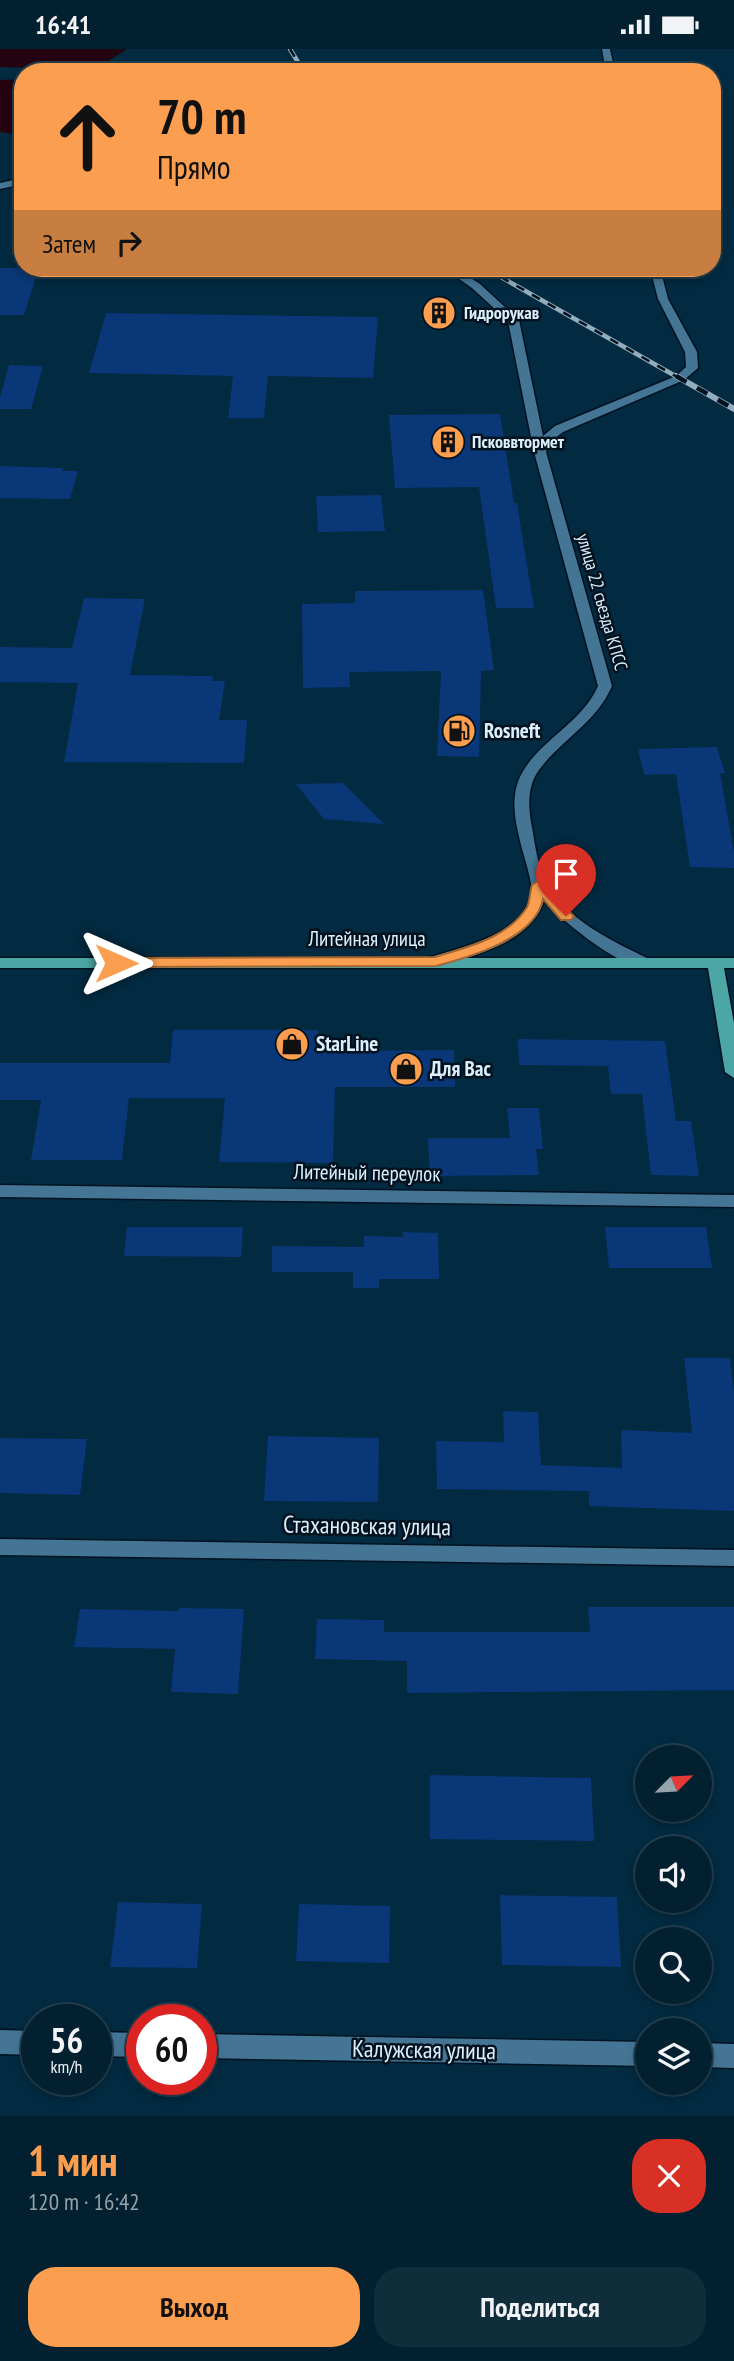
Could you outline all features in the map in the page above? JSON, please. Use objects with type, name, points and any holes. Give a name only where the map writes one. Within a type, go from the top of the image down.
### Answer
[{"type":"main road","name":"Литейная улица","points":[[0,963],[734,963]]},
{"type":"main road","points":[[715,963],[734,1068]]},
{"type":"street","name":"улица 22 съезда КПСС","points":[[462,277],[476,286],[513,320],[540,451],[605,686],[601,701],[591,715],[545,753],[530,772],[521,797],[523,823],[539,885],[566,916],[593,938],[643,963]]},
{"type":"street","points":[[540,451],[545,440],[559,429],[681,379],[692,368],[691,352],[663,299],[657,277]]},
{"type":"street","points":[[436,961],[507,936],[534,907],[539,885]]},
{"type":"street","name":"Литейный переулок","points":[[0,1191],[734,1201]]},
{"type":"street","name":"Стахановская улица","points":[[0,1547],[734,1558]]},
{"type":"street","points":[[0,2042],[21,2043]]},
{"type":"street","name":"Калужская улица","points":[[217,2046],[635,2054]]},
{"type":"street","points":[[712,2055],[734,2056]]},
{"type":"shaded area","points":[[0,49],[127,49],[105,63],[14,63],[14,67],[0,67]]},
{"type":"shaded area","points":[[14,79],[14,134],[0,132],[0,80]]},
{"type":"building","points":[[0,268],[14,268],[14,277],[36,277],[24,315],[0,315]]},
{"type":"building","points":[[106,313],[378,317],[373,378],[268,376],[264,418],[228,418],[233,376],[89,373]]},
{"type":"building","points":[[9,365],[43,366],[31,409],[0,409],[0,397]]},
{"type":"building","name":"Псковвтормет","points":[[500,414],[534,608],[496,608],[479,487],[395,488],[389,415]]},
{"type":"building","points":[[0,466],[78,471],[70,499],[0,498]]},
{"type":"building","points":[[381,495],[385,531],[318,532],[316,496]]},
{"type":"building","points":[[483,590],[494,670],[481,671],[479,757],[437,756],[441,671],[349,672],[350,687],[303,688],[302,604],[355,603],[355,591]]},
{"type":"building","points":[[84,598],[145,599],[130,675],[213,676],[212,681],[225,681],[219,720],[247,720],[244,763],[64,762],[78,683],[0,682],[0,647],[72,648]]},
{"type":"building","points":[[717,747],[725,773],[720,773],[734,852],[734,868],[690,867],[676,774],[644,775],[638,749]]},
{"type":"building","points":[[343,783],[384,824],[324,819],[296,784]]},
{"type":"building","points":[[173,1030],[318,1030],[318,1051],[454,1050],[455,1087],[335,1087],[333,1163],[219,1162],[225,1098],[129,1098],[122,1160],[31,1160],[41,1100],[0,1100],[0,1063],[170,1063]]},
{"type":"building","points":[[518,1039],[665,1041],[676,1121],[691,1121],[699,1176],[651,1175],[642,1094],[611,1094],[608,1066],[519,1065]]},
{"type":"building","points":[[507,1108],[539,1108],[543,1149],[536,1149],[539,1175],[430,1176],[428,1138],[510,1138]]},
{"type":"building","points":[[127,1227],[243,1227],[241,1257],[124,1256]]},
{"type":"building","points":[[605,1227],[706,1227],[712,1268],[609,1268]]},
{"type":"building","points":[[403,1232],[438,1233],[439,1279],[379,1279],[379,1288],[353,1288],[353,1272],[272,1272],[272,1246],[364,1247],[364,1236],[403,1237]]},
{"type":"building","points":[[684,1358],[730,1358],[734,1392],[734,1511],[589,1506],[589,1491],[437,1489],[436,1441],[504,1442],[503,1411],[538,1412],[541,1465],[622,1468],[621,1430],[692,1433]]},
{"type":"building","points":[[268,1436],[379,1438],[378,1502],[264,1501]]},
{"type":"building","points":[[0,1438],[87,1439],[80,1495],[0,1493]]},
{"type":"building","points":[[588,1607],[734,1607],[734,1690],[407,1693],[407,1661],[315,1659],[317,1619],[384,1620],[384,1632],[590,1632]]},
{"type":"building","points":[[179,1608],[244,1609],[238,1694],[171,1692],[175,1649],[74,1647],[80,1609],[178,1611]]},
{"type":"building","points":[[430,1775],[591,1778],[594,1841],[430,1839]]},
{"type":"building","points":[[500,1895],[617,1897],[621,1967],[502,1965]]},
{"type":"building","points":[[118,1902],[202,1904],[197,1968],[110,1967]]},
{"type":"building","points":[[299,1904],[390,1906],[389,1963],[296,1961]]},
{"type":"railway","points":[[290,49],[299,63]]},
{"type":"railway","points":[[501,277],[679,378]]},
{"type":"railway","points":[[676,376],[734,409]]},
{"type":"place","name":"Гидрорукав","points":[[439,313]]},
{"type":"place","name":"Псковвтормет","points":[[448,442]]},
{"type":"place","name":"Rosneft","points":[[459,731]]},
{"type":"place","name":"StarLine","points":[[292,1044]]},
{"type":"place","name":"Для Вас","points":[[406,1069]]},
{"type":"route","points":[[116,963],[436,961],[507,936],[534,907],[539,885],[566,916]]}]
